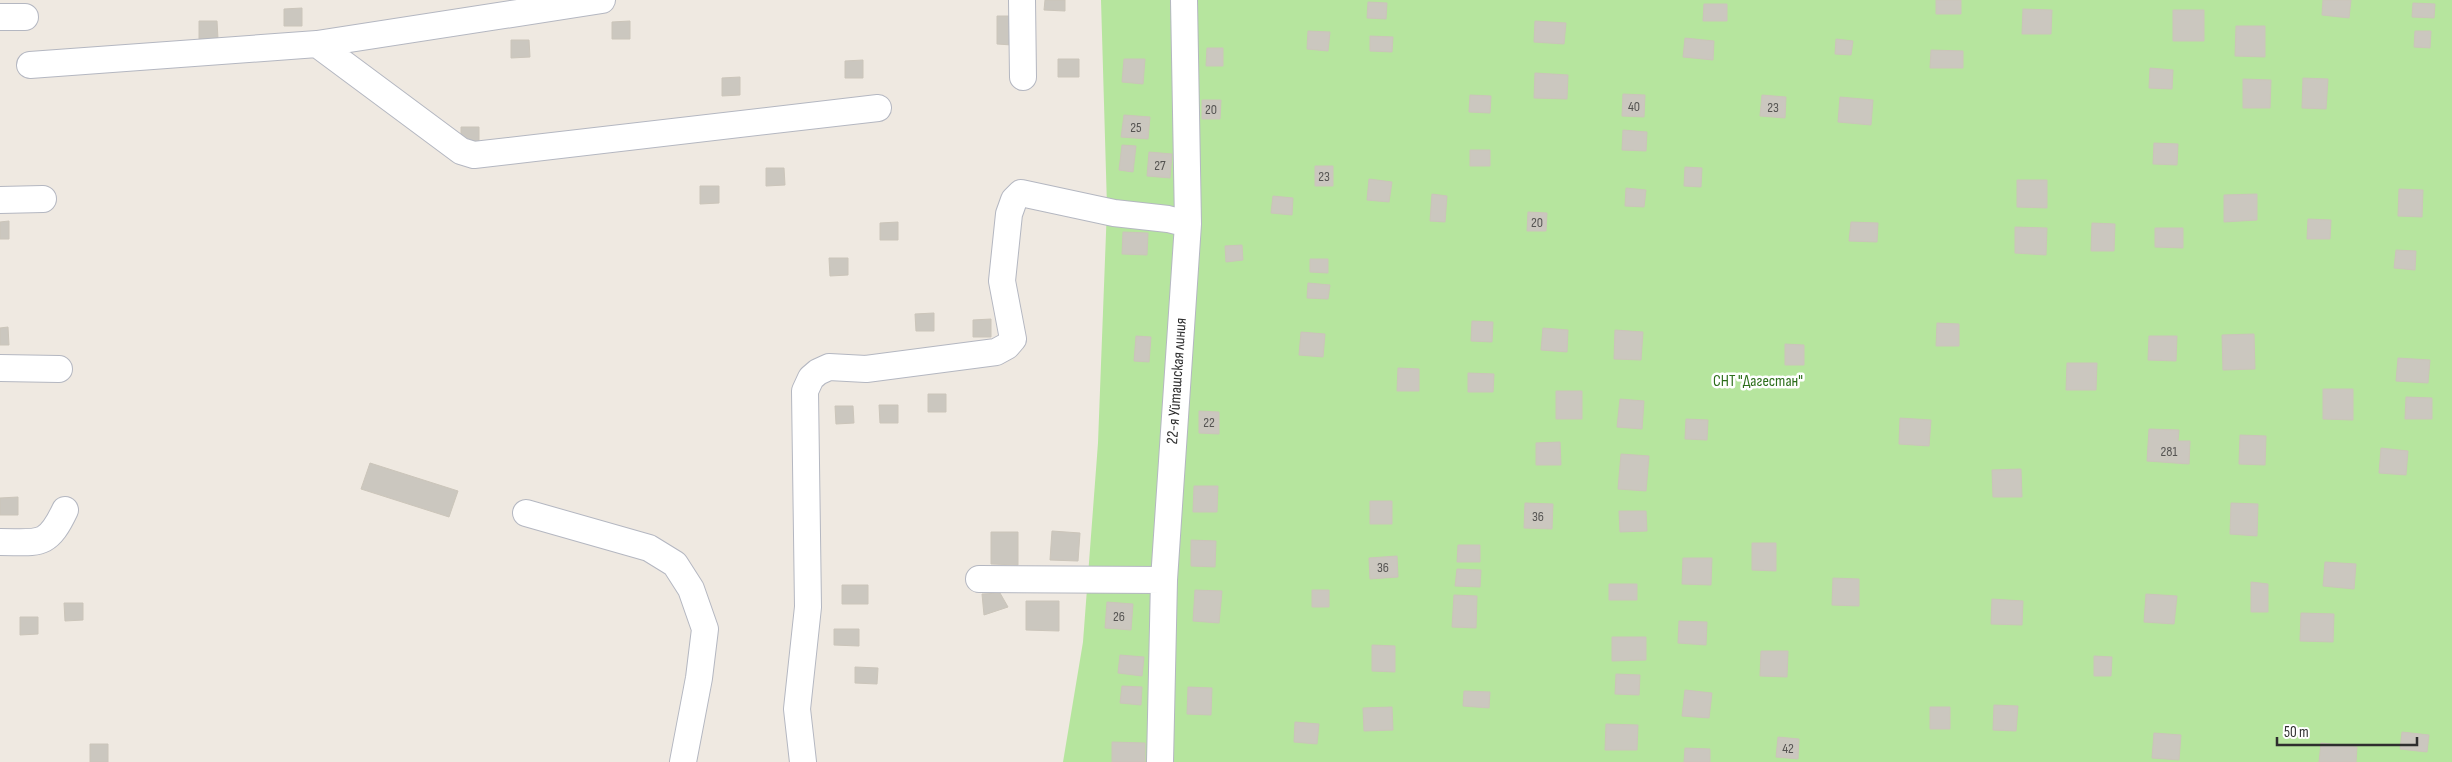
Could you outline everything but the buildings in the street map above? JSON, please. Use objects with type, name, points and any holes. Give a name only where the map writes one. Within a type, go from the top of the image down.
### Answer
[{"type":"street","points":[[30,65],[317,44],[602,0]]},
{"type":"street","points":[[1022,0],[1023,77]]},
{"type":"street","name":"22-я Уйташская линия","points":[[1160,762],[1164,580],[1188,224],[1184,0]]},
{"type":"street","points":[[317,44],[461,151],[474,155],[878,108]]},
{"type":"street","points":[[803,762],[797,709],[808,608],[805,391],[811,378],[828,367],[866,369],[996,352],[1007,346],[1013,339],[1002,281],[1009,214],[1014,200],[1021,193],[1114,213],[1168,219],[1188,224]]},
{"type":"street","points":[[0,200],[43,199]]},
{"type":"street","points":[[0,368],[59,369]]},
{"type":"street","points":[[0,542],[38,542],[55,531],[65,510]]},
{"type":"street","points":[[526,513],[649,548],[675,564],[691,589],[705,629],[683,762]]},
{"type":"street","points":[[979,579],[1164,580]]},
{"type":"green space","name":"СНТ \"Дагестан\"","points":[[1101,0],[2452,0],[2452,762],[1063,762],[1083,642],[1098,443],[1107,207]]}]
